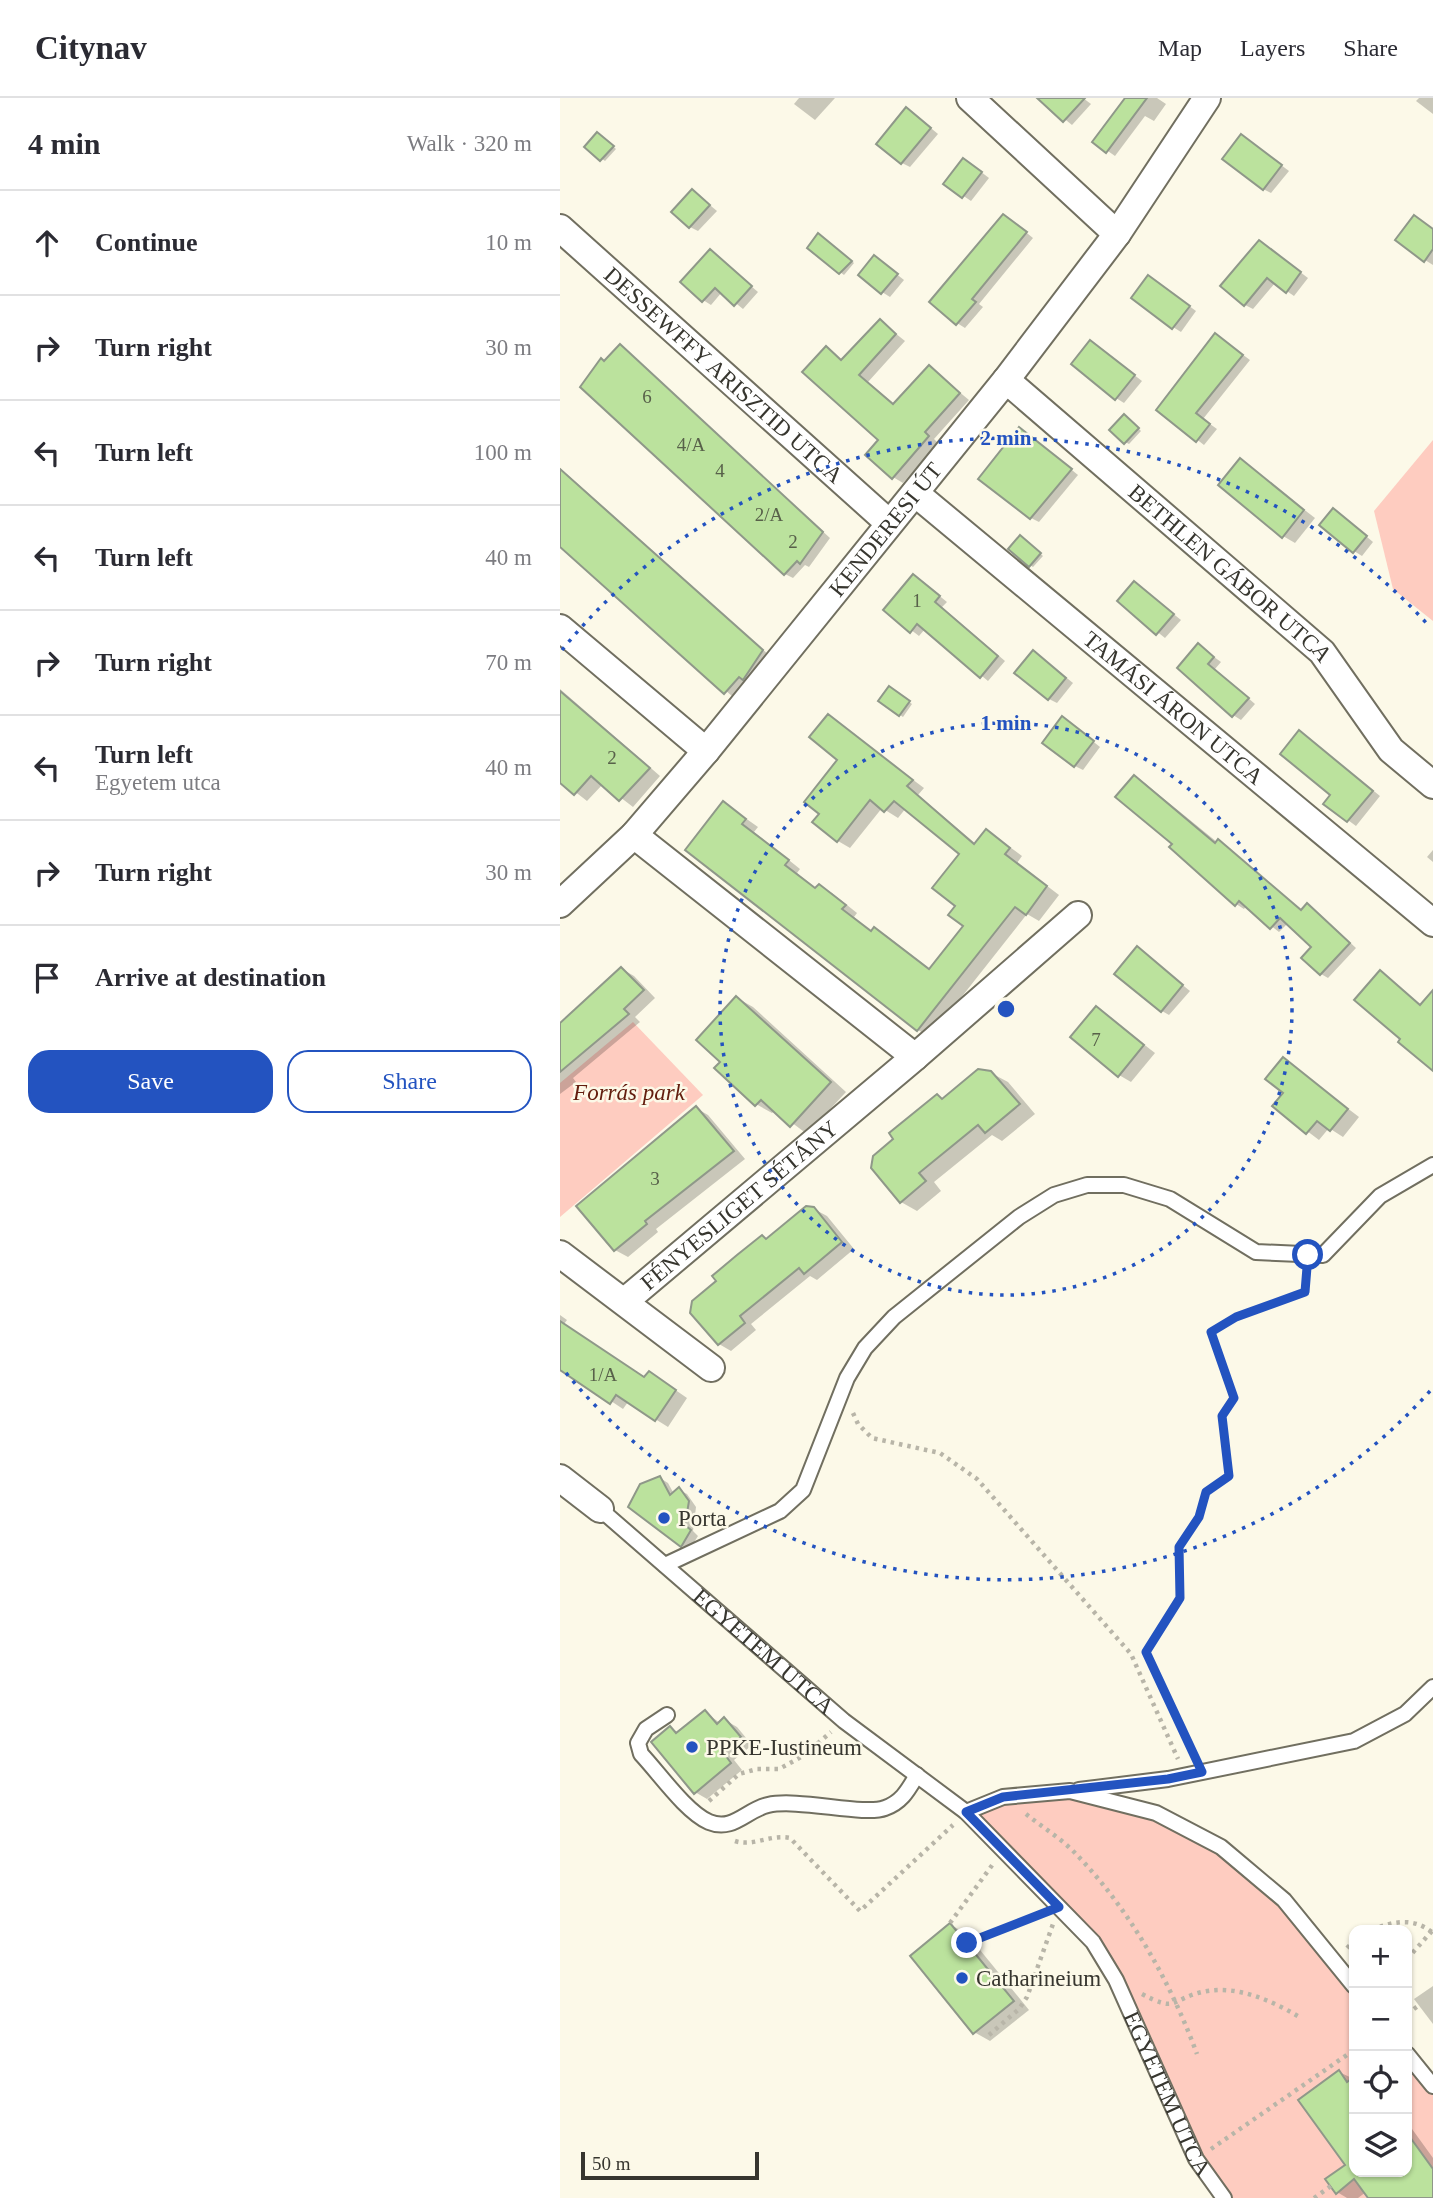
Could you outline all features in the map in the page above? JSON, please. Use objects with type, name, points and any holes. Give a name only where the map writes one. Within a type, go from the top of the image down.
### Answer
[{"type":"street","points":[[970,98],[1117,234]]},
{"type":"street","name":"KENDERESI ÚT","points":[[560,904],[634,835],[706,751],[1006,380],[1117,234],[1207,98]]},
{"type":"street","name":"DESSEWFFY ARISZTID UTCA","points":[[560,228],[889,523]]},
{"type":"street","name":"BETHLEN GÁBOR UTCA","points":[[1006,380],[1322,652],[1391,750],[1433,785]]},
{"type":"street","name":"TAMÁSI ÁRON UTCA","points":[[915,493],[1433,923]]},
{"type":"street","points":[[560,628],[706,751]]},
{"type":"street","points":[[634,835],[915,1057]]},
{"type":"street","name":"FÉNYESLIGET SÉTÁNY","points":[[560,1254],[625,1301],[915,1057],[1078,915]]},
{"type":"street","points":[[625,1301],[711,1368]]},
{"type":"street","name":"EGYETEM UTCA","points":[[560,1478],[600,1509]]},
{"type":"lane","points":[[665,1565],[780,1511],[803,1490],[847,1378],[865,1348],[894,1317],[1019,1217],[1054,1195],[1087,1185],[1124,1185],[1170,1199],[1256,1252],[1324,1255],[1380,1196],[1433,1165]]},
{"type":"lane","name":"EGYETEM UTCA","points":[[600,1509],[844,1721],[966,1812],[1093,1942],[1116,1980],[1196,2159],[1224,2198]]},
{"type":"lane","points":[[966,1812],[1003,1797],[1185,1776],[1354,1741],[1405,1714],[1433,1687]]},
{"type":"lane","points":[[667,1715],[646,1729],[638,1742],[642,1754],[696,1814],[710,1822],[726,1826],[767,1805],[806,1804],[882,1810],[903,1798],[917,1775]]},
{"type":"lane","points":[[1070,1791],[1156,1813],[1221,1847],[1284,1900],[1349,1980]]},
{"type":"lane","points":[[1412,2060],[1433,2086]]},
{"type":"path","points":[[1202,1772],[1146,1652],[1180,1598],[1179,1547],[1199,1517],[1206,1492],[1229,1476],[1222,1416],[1234,1398],[1211,1332],[1236,1317],[1305,1292],[1308,1255]]},
{"type":"path","points":[[847,1378],[849,1403],[858,1424],[872,1438],[940,1453],[977,1479],[1131,1654],[1185,1776]]},
{"type":"path","points":[[696,1814],[739,1774],[757,1769],[779,1769],[803,1756],[844,1721]]},
{"type":"path","points":[[1003,1797],[1075,1852],[1110,1893],[1178,2003],[1197,2054]]},
{"type":"path","points":[[726,1826],[731,1840],[745,1844],[779,1836],[790,1838],[860,1911],[966,1812]]},
{"type":"path","points":[[950,1923],[1004,1849]]},
{"type":"path","points":[[967,1943],[1059,1907]]},
{"type":"path","points":[[989,2035],[1018,2009],[1027,1997],[1059,1907]]},
{"type":"path","points":[[1383,1925],[1390,1922],[1420,1922],[1433,1932],[1412,1954]]},
{"type":"path","points":[[1116,1980],[1164,2006],[1200,1993],[1222,1990],[1276,2002],[1301,2018]]},
{"type":"path","points":[[1412,2010],[1418,2006]]},
{"type":"path","points":[[1196,2159],[1353,2051]]},
{"type":"path","points":[[1314,2198],[1331,2186]]},
{"type":"green space","points":[[1433,440],[1433,621],[1393,589],[1374,511]]},
{"type":"green space","name":"Forrás park","points":[[633,1022],[703,1095],[560,1217],[560,1083]]},
{"type":"green space","points":[[1070,1791],[1156,1813],[1221,1847],[1284,1900],[1349,1980],[1349,2177],[1412,2177],[1412,2060],[1433,2086],[1433,2198],[1224,2198],[1196,2159],[1093,1942],[966,1812],[1003,1797]]},
{"type":"building","points":[[1037,98],[1085,98],[1063,122]]},
{"type":"building","points":[[1125,98],[1147,98],[1106,153],[1092,142]]},
{"type":"building","points":[[906,107],[931,128],[901,164],[876,144]]},
{"type":"building","points":[[597,132],[614,146],[600,161],[584,147]]},
{"type":"building","points":[[1241,134],[1282,165],[1263,190],[1222,159]]},
{"type":"building","points":[[963,158],[982,172],[962,198],[943,184]]},
{"type":"building","points":[[692,189],[710,205],[689,228],[671,212]]},
{"type":"building","points":[[1003,214],[1027,232],[972,299],[976,302],[956,325],[929,302]]},
{"type":"building","points":[[1414,215],[1433,229],[1433,249],[1424,262],[1395,240]]},
{"type":"building","points":[[818,233],[852,261],[839,274],[807,248]]},
{"type":"building","points":[[1259,240],[1301,272],[1286,293],[1267,278],[1244,306],[1220,286]]},
{"type":"building","points":[[710,249],[752,286],[734,306],[715,288],[702,302],[680,282]]},
{"type":"building","points":[[874,255],[898,274],[881,294],[858,275]]},
{"type":"building","points":[[1148,275],[1190,306],[1172,329],[1131,298]]},
{"type":"building","points":[[880,319],[896,334],[859,375],[893,404],[929,365],[960,393],[925,432],[929,436],[892,479],[865,455],[878,440],[802,372],[826,346],[841,360]]},
{"type":"building","points":[[1215,333],[1243,355],[1196,413],[1210,424],[1196,442],[1156,410]]},
{"type":"building","points":[[1090,340],[1135,375],[1115,400],[1071,364]]},
{"type":"building","points":[[620,344],[823,532],[800,564],[797,561],[784,575],[580,387],[601,358],[604,361]]},
{"type":"building","points":[[1124,414],[1139,428],[1124,444],[1109,430]]},
{"type":"building","points":[[1019,427],[1072,469],[1030,519],[978,479]]},
{"type":"building","points":[[1240,458],[1304,510],[1282,538],[1218,485]]},
{"type":"building","points":[[560,469],[763,650],[743,680],[739,677],[724,694],[560,547]]},
{"type":"building","points":[[1333,508],[1367,536],[1353,553],[1319,525]]},
{"type":"building","points":[[1020,535],[1041,553],[1029,567],[1008,549]]},
{"type":"building","points":[[913,574],[940,596],[935,602],[998,656],[980,678],[917,624],[910,633],[883,610]]},
{"type":"building","points":[[1134,581],[1174,614],[1156,635],[1117,601]]},
{"type":"building","points":[[1198,643],[1214,657],[1208,664],[1249,698],[1232,717],[1177,668]]},
{"type":"building","points":[[1033,650],[1066,678],[1048,700],[1014,673]]},
{"type":"building","points":[[889,686],[910,701],[899,716],[878,701]]},
{"type":"building","points":[[560,691],[650,768],[619,801],[591,776],[574,795],[560,783]]},
{"type":"building","points":[[828,714],[913,780],[907,786],[974,844],[986,829],[1010,848],[1005,854],[1047,886],[1026,915],[1015,907],[917,1031],[685,850],[723,801],[746,819],[742,824],[789,860],[785,865],[815,888],[819,884],[846,905],[842,909],[871,931],[874,927],[929,969],[963,926],[948,915],[955,906],[932,888],[959,854],[894,801],[884,812],[870,800],[837,842],[812,822],[819,814],[804,802],[837,760],[809,737]]},
{"type":"building","points":[[1062,716],[1094,741],[1074,767],[1042,743]]},
{"type":"building","points":[[1299,730],[1373,791],[1347,822],[1323,804],[1330,795],[1280,754]]},
{"type":"building","points":[[1134,775],[1215,843],[1218,839],[1301,910],[1307,903],[1350,943],[1320,975],[1301,958],[1311,947],[1280,918],[1270,929],[1239,901],[1235,906],[1169,847],[1172,844],[1115,797]]},
{"type":"building","points":[[1137,946],[1183,985],[1161,1012],[1114,974]]},
{"type":"building","points":[[621,967],[644,990],[624,1009],[629,1014],[560,1072],[560,1023]]},
{"type":"building","points":[[1380,970],[1420,1005],[1433,990],[1433,1071],[1354,1000]]},
{"type":"building","points":[[736,996],[831,1082],[790,1127],[761,1100],[755,1106],[714,1068],[720,1062],[696,1040]]},
{"type":"building","points":[[1096,1006],[1144,1045],[1118,1077],[1070,1037]]},
{"type":"building","points":[[1283,1057],[1348,1109],[1330,1131],[1317,1121],[1306,1134],[1272,1106],[1283,1093],[1265,1079]]},
{"type":"building","points":[[978,1069],[991,1071],[1020,1104],[985,1133],[978,1125],[919,1173],[926,1181],[900,1203],[871,1168],[873,1156],[893,1139],[889,1133],[937,1094],[942,1099]]},
{"type":"building","points":[[696,1106],[734,1151],[645,1221],[647,1224],[614,1251],[576,1206]]},
{"type":"building","points":[[806,1206],[814,1207],[842,1242],[804,1274],[799,1268],[740,1316],[745,1323],[718,1345],[690,1313],[692,1301],[716,1281],[712,1276],[737,1255],[762,1235],[766,1239]]},
{"type":"building","points":[[560,1321],[644,1377],[649,1371],[676,1390],[655,1421],[616,1395],[610,1404],[560,1370]]},
{"type":"building","name":"Porta","points":[[660,1476],[670,1495],[679,1487],[689,1501],[685,1525],[691,1530],[681,1547],[628,1507],[640,1484]]},
{"type":"building","name":"PPKE-Iustineum","points":[[705,1710],[717,1724],[724,1717],[741,1737],[723,1752],[731,1763],[694,1794],[651,1742],[670,1726],[676,1733]]},
{"type":"building","name":"Catharineium","points":[[950,1923],[1014,2001],[973,2034],[910,1956]]},
{"type":"building","points":[[1339,2070],[1347,2082],[1349,2081],[1349,2177],[1412,2177],[1412,2140],[1433,2169],[1433,2198],[1368,2198],[1354,2179],[1336,2194],[1325,2179],[1345,2165],[1298,2100]]},
{"type":"place","name":"Porta","points":[[664,1518]]},
{"type":"place","name":"PPKE-Iustineum","points":[[692,1747]]},
{"type":"place","name":"Catharineium","points":[[962,1978]]},
{"type":"route","points":[[967,1943],[1059,1907],[966,1812],[1003,1797],[1168,1779],[1202,1772],[1146,1652],[1180,1598],[1179,1547],[1199,1517],[1206,1492],[1229,1476],[1222,1416],[1234,1398],[1211,1332],[1236,1317],[1305,1292],[1308,1255]]}]
